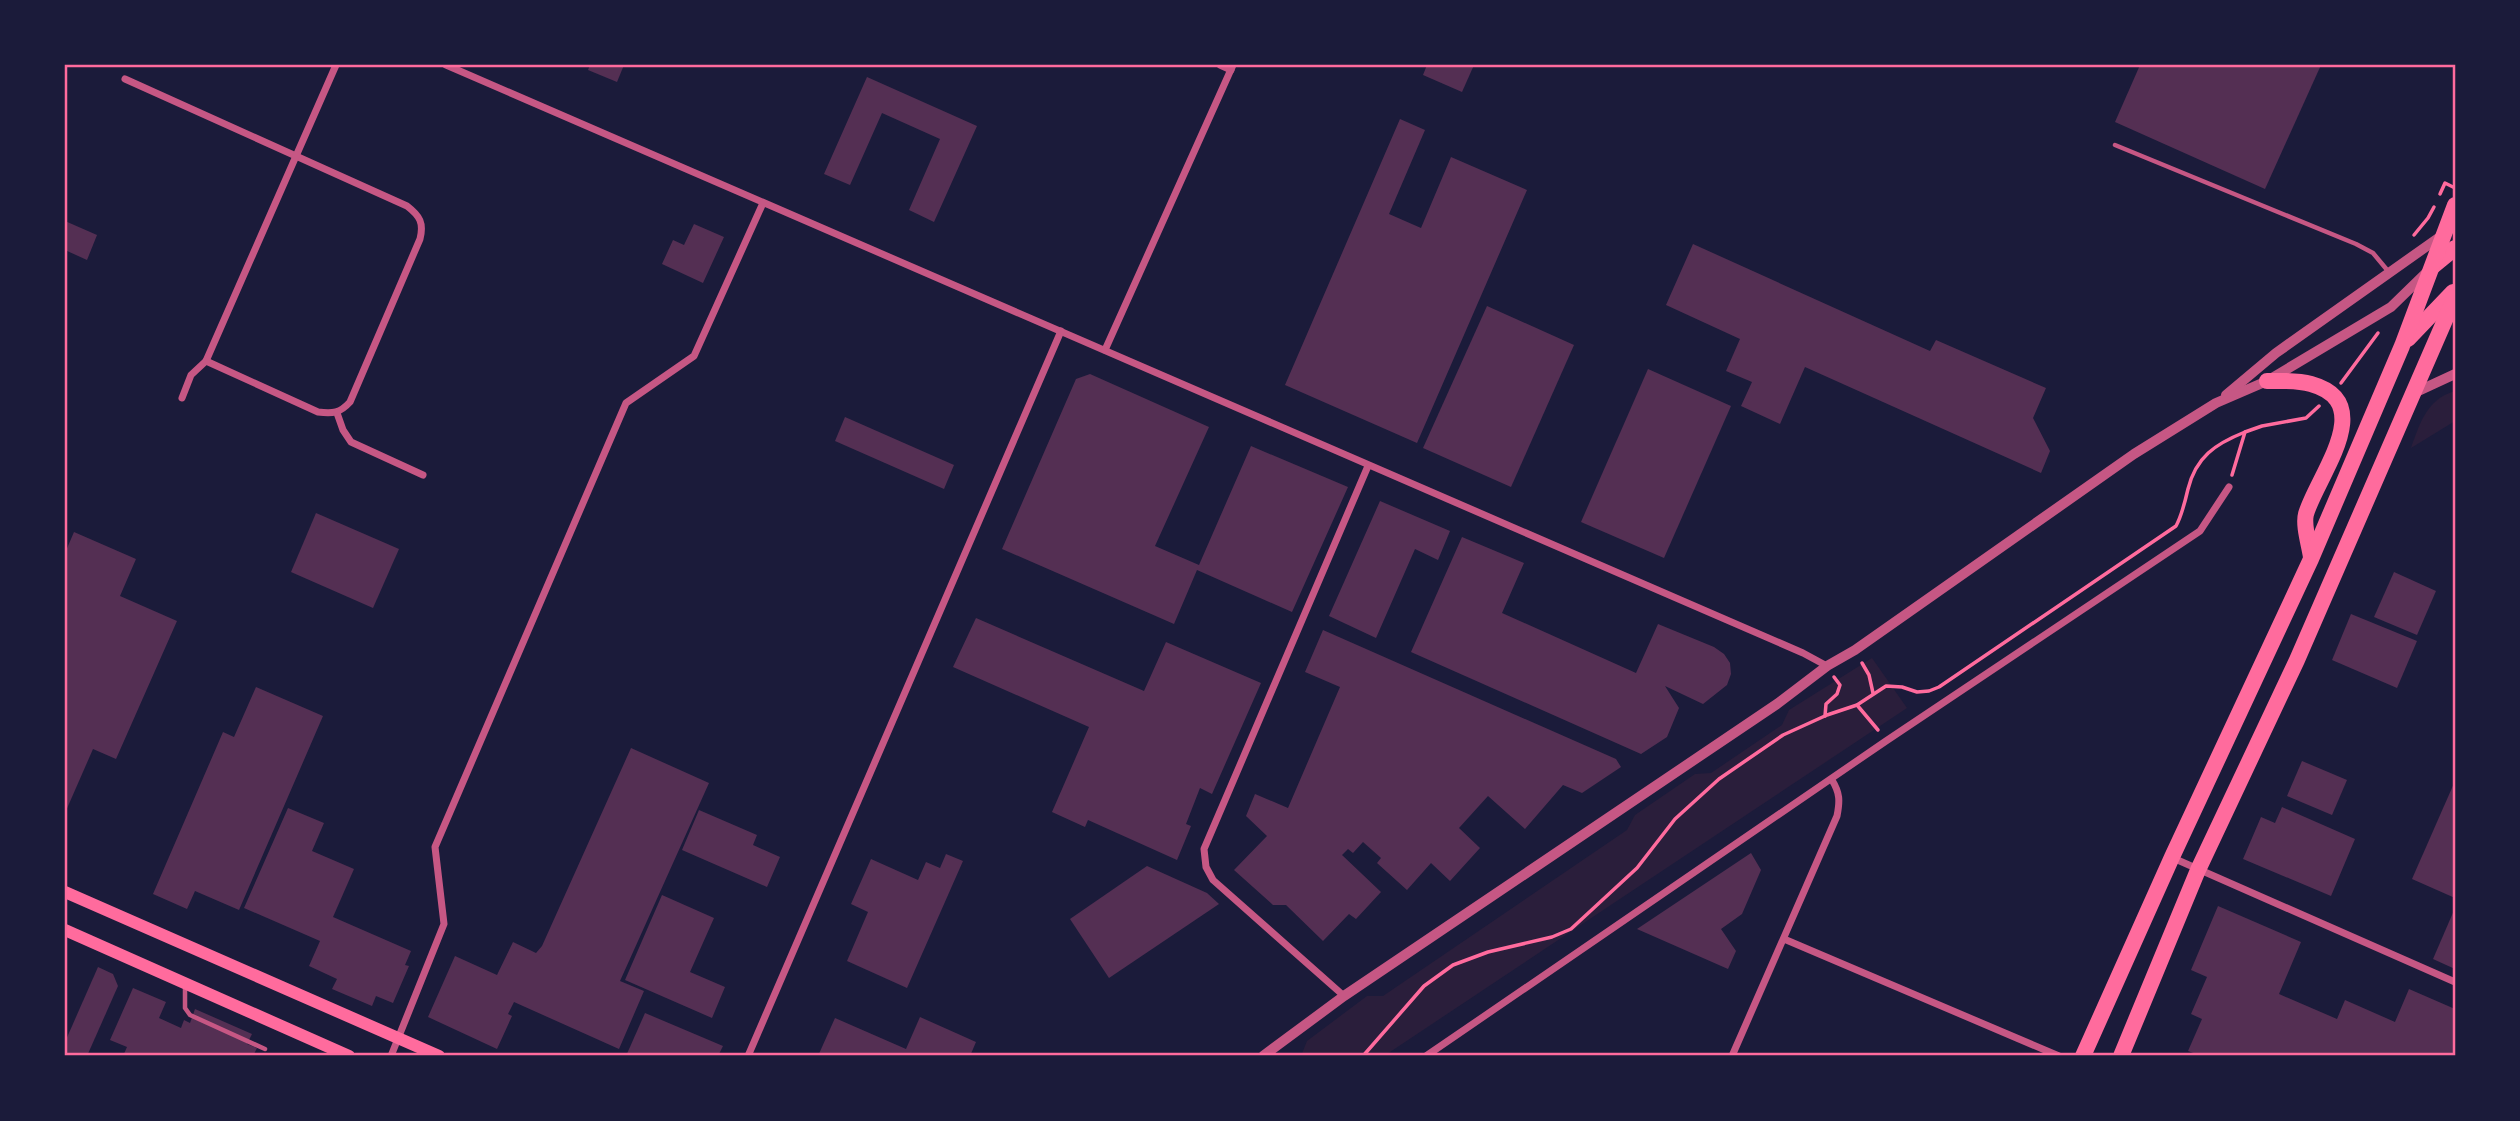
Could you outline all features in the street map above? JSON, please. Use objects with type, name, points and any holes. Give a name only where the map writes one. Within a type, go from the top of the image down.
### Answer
[{"type":"highway","points":[[2083,1056],[2311,559],[2402,346],[2455,205]]},
{"type":"highway","points":[[2430,268],[2455,248]]},
{"type":"highway","points":[[2402,346],[2455,290]]},
{"type":"highway","points":[[2122,1056],[2198,870],[2297,660],[2455,297]]},
{"type":"highway","points":[[2437,341],[2455,323]]},
{"type":"highway","points":[[2267,381],[2306,383],[2320,387],[2331,396],[2342,413],[2343,430],[2305,516],[2311,559]]},
{"type":"main road","points":[[65,892],[439,1056]]},
{"type":"main road","points":[[65,930],[349,1056]]},
{"type":"street","points":[[182,398],[191,374],[206,362],[336,65]]},
{"type":"street","points":[[447,65],[1803,653],[1827,666]]},
{"type":"street","points":[[1105,350],[1232,67],[1220,65]]},
{"type":"street","points":[[125,79],[407,206],[418,215],[423,227],[421,239],[350,402],[337,413],[318,412],[206,362]]},
{"type":"street","points":[[391,1056],[444,924],[435,847],[620,416],[626,403],[694,356],[763,203]]},
{"type":"street","points":[[1263,1056],[1344,996],[1777,704],[1827,666],[1855,650],[2134,454],[2216,403],[2276,353],[2444,234]]},
{"type":"street","points":[[2216,403],[2267,381],[2391,307],[2430,268]]},
{"type":"street","points":[[748,1056],[1061,331]]},
{"type":"street","points":[[2414,393],[2455,374]]},
{"type":"street","points":[[337,413],[351,442],[423,475]]},
{"type":"street","points":[[1344,996],[1213,880],[1206,867],[1204,849],[1368,466]]},
{"type":"street","points":[[1426,1056],[1886,741],[2200,531],[2229,487]]},
{"type":"street","points":[[1732,1056],[1837,816],[1839,791],[1832,780]]},
{"type":"street","points":[[2172,857],[2455,982]]},
{"type":"street","points":[[1784,939],[2059,1056]]},
{"type":"lane","points":[[2115,145],[2356,244],[2373,253],[2388,272]]},
{"type":"lane","points":[[185,983],[185,1009],[190,1015],[265,1049]]},
{"type":"path","points":[[2440,195],[2445,183],[2449,185]]},
{"type":"path","points":[[2409,241],[2434,207]]},
{"type":"path","points":[[1363,1056],[1424,986],[1453,965],[1488,952],[1552,937],[1572,929],[1637,868],[1675,819],[1719,779],[1783,736],[1825,716],[1857,705],[1886,686],[1917,692],[1939,687],[2176,526],[2193,473],[2202,457],[2217,444],[2245,432],[2306,418],[2331,396],[2381,330]]},
{"type":"path","points":[[2229,487],[2245,432]]},
{"type":"path","points":[[1855,650],[1870,675],[1874,693]]},
{"type":"path","points":[[1825,716],[1826,704],[1837,694],[1840,685],[1827,666]]},
{"type":"path","points":[[1857,705],[1886,741]]},
{"type":"shaded area","points":[[2455,391],[2455,421],[2411,448],[2421,421],[2431,406]]},
{"type":"shaded area","points":[[1872,658],[1907,708],[1384,1056],[1301,1056],[1307,1041],[1367,996],[1383,996],[1627,830],[1635,815],[1695,774],[1711,773],[1782,725],[1789,710]]},
{"type":"building","points":[[590,65],[624,65],[617,82],[588,70]]},
{"type":"building","points":[[1427,65],[1474,65],[1462,92],[1423,75]]},
{"type":"building","points":[[2140,65],[2321,65],[2265,189],[2115,122]]},
{"type":"building","points":[[867,77],[977,126],[934,222],[909,210],[940,139],[882,113],[850,185],[824,174]]},
{"type":"building","points":[[1400,119],[1425,130],[1389,214],[1421,228],[1451,157],[1527,190],[1417,443],[1285,385]]},
{"type":"building","points":[[65,221],[97,235],[87,260],[65,250]]},
{"type":"building","points":[[694,224],[724,237],[703,283],[662,264],[673,240],[684,245]]},
{"type":"building","points":[[1693,244],[1930,351],[1936,340],[2046,388],[2033,418],[2050,451],[2041,473],[1805,367],[1780,424],[1741,406],[1752,382],[1726,371],[1740,339],[1666,305]]},
{"type":"building","points":[[1487,306],[1574,345],[1511,487],[1423,448]]},
{"type":"building","points":[[1648,369],[1731,406],[1664,558],[1581,522]]},
{"type":"building","points":[[1090,374],[1209,427],[1155,546],[1199,565],[1251,446],[1348,487],[1292,612],[1197,570],[1174,624],[1002,549],[1076,379]]},
{"type":"building","points":[[845,417],[954,465],[944,489],[835,441]]},
{"type":"building","points":[[1380,501],[1450,531],[1438,560],[1415,549],[1376,638],[1329,616]]},
{"type":"building","points":[[316,513],[399,549],[373,608],[291,572]]},
{"type":"building","points":[[74,532],[136,559],[120,596],[177,621],[116,759],[93,749],[65,813],[65,553]]},
{"type":"building","points":[[1462,537],[1524,563],[1502,613],[1636,673],[1658,624],[1714,647],[1724,654],[1730,663],[1731,674],[1727,685],[1703,704],[1665,686],[1679,708],[1667,737],[1641,754],[1411,652]]},
{"type":"building","points":[[2394,572],[2436,591],[2417,635],[2374,617]]},
{"type":"building","points":[[2351,614],[2417,641],[2397,688],[2332,660]]},
{"type":"building","points":[[976,618],[1144,691],[1166,642],[1261,683],[1212,794],[1200,788],[1186,824],[1191,826],[1177,860],[1088,820],[1085,827],[1052,812],[1089,727],[953,667]]},
{"type":"building","points":[[1323,630],[1616,759],[1621,767],[1582,793],[1563,785],[1525,829],[1488,796],[1459,828],[1480,848],[1450,881],[1431,863],[1407,890],[1377,863],[1381,858],[1363,842],[1353,853],[1348,849],[1342,855],[1381,892],[1356,919],[1349,914],[1323,941],[1286,905],[1273,905],[1234,870],[1267,836],[1246,816],[1255,794],[1288,808],[1340,687],[1305,672]]},
{"type":"building","points":[[256,687],[323,716],[239,910],[195,891],[187,909],[153,894],[223,732],[234,737]]},
{"type":"building","points":[[631,748],[709,783],[620,981],[644,991],[619,1049],[514,1002],[508,1014],[512,1016],[497,1049],[428,1017],[455,956],[497,975],[513,942],[536,953],[542,946]]},
{"type":"building","points":[[2302,761],[2347,780],[2332,815],[2287,796]]},
{"type":"building","points":[[2455,781],[2455,898],[2412,879]]},
{"type":"building","points":[[2282,807],[2355,839],[2331,896],[2243,859],[2261,817],[2275,823]]},
{"type":"building","points":[[288,808],[324,823],[312,851],[354,869],[333,917],[411,951],[405,965],[409,966],[393,1003],[376,996],[372,1006],[332,989],[337,979],[309,966],[320,941],[244,908]]},
{"type":"building","points":[[699,810],[757,835],[753,845],[780,857],[767,887],[682,850]]},
{"type":"building","points":[[1751,853],[1761,870],[1742,914],[1721,929],[1736,951],[1728,969],[1637,929]]},
{"type":"building","points":[[946,854],[963,861],[907,988],[847,961],[868,912],[851,904],[871,859],[918,880],[926,862],[940,868]]},
{"type":"building","points":[[1147,866],[1207,893],[1219,904],[1109,978],[1070,919]]},
{"type":"building","points":[[662,895],[714,918],[690,972],[725,987],[712,1018],[625,980]]},
{"type":"building","points":[[2218,906],[2301,942],[2279,994],[2337,1019],[2345,1000],[2395,1022],[2409,989],[2455,1009],[2455,1056],[2201,1056],[2188,1051],[2202,1019],[2191,1014],[2207,977],[2191,970]]},
{"type":"building","points":[[2455,908],[2455,969],[2433,959]]},
{"type":"building","points":[[98,967],[113,974],[118,986],[87,1056],[65,1056],[65,1042]]},
{"type":"building","points":[[133,988],[166,1002],[159,1018],[181,1028],[184,1020],[190,1023],[195,1009],[252,1034],[247,1044],[257,1048],[253,1056],[123,1056],[127,1047],[110,1040]]},
{"type":"building","points":[[645,1013],[723,1046],[718,1056],[626,1056]]},
{"type":"building","points":[[920,1017],[976,1042],[970,1056],[818,1056],[835,1018],[906,1049]]}]
